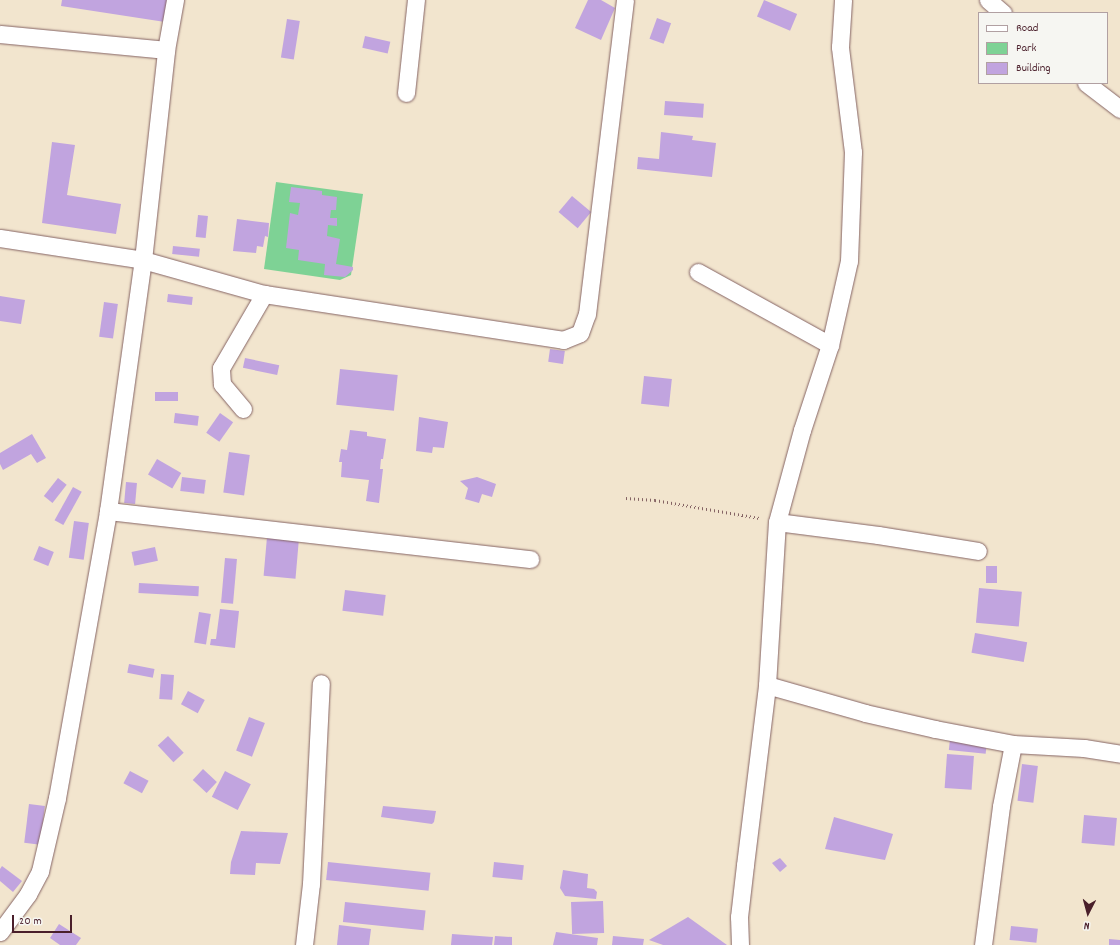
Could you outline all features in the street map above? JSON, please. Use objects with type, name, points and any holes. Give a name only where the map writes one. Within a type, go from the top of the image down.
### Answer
[{"type":"street","points":[[0,932],[28,894],[40,871],[57,798],[108,511],[143,260],[166,50],[175,0]]},
{"type":"street","points":[[406,93],[416,0]]},
{"type":"street","points":[[0,238],[143,260],[264,294],[563,340],[580,333],[587,314],[625,0]]},
{"type":"street","points":[[740,945],[740,917],[745,865],[767,685],[777,522],[802,430],[830,345],[849,261],[853,152],[840,47],[843,0]]},
{"type":"street","points":[[988,0],[1002,12]]},
{"type":"street","points":[[0,34],[166,50]]},
{"type":"street","points":[[1087,84],[1120,110]]},
{"type":"street","points":[[698,272],[830,345]]},
{"type":"street","points":[[243,409],[222,384],[221,368],[264,294]]},
{"type":"street","points":[[108,511],[530,559]]},
{"type":"street","points":[[777,522],[878,535],[978,551]]},
{"type":"street","points":[[304,945],[311,884],[321,683]]},
{"type":"street","points":[[767,685],[865,713],[1013,744],[1084,748],[1120,754]]},
{"type":"street","points":[[983,945],[1002,806],[1013,744]]},
{"type":"path","points":[[626,498],[663,501],[727,511],[777,522]]},
{"type":"green space","points":[[276,182],[363,194],[351,275],[340,280],[264,269]]},
{"type":"building","points":[[62,0],[168,0],[165,22],[61,6]]},
{"type":"building","points":[[588,0],[601,0],[615,8],[601,40],[575,28]]},
{"type":"building","points":[[764,0],[797,14],[790,31],[757,17]]},
{"type":"building","points":[[657,18],[671,23],[664,44],[649,39]]},
{"type":"building","points":[[287,19],[300,21],[294,60],[281,58]]},
{"type":"building","points":[[365,36],[390,42],[388,54],[362,48]]},
{"type":"building","points":[[665,101],[704,104],[703,118],[664,115]]},
{"type":"building","points":[[661,132],[693,136],[692,140],[716,143],[712,177],[637,169],[638,157],[659,159]]},
{"type":"building","points":[[52,142],[75,145],[67,195],[121,204],[116,234],[42,223]]},
{"type":"building","points":[[291,187],[322,191],[322,195],[337,197],[336,210],[331,210],[330,218],[337,218],[337,226],[328,225],[327,236],[340,239],[336,264],[353,267],[353,270],[345,277],[324,275],[325,264],[298,260],[299,250],[286,248],[290,213],[298,215],[300,203],[289,202]]},
{"type":"building","points":[[572,196],[591,212],[578,228],[559,212]]},
{"type":"building","points":[[198,215],[208,216],[206,238],[196,237]]},
{"type":"building","points":[[237,219],[269,223],[268,237],[265,236],[263,247],[257,246],[256,253],[233,251]]},
{"type":"building","points":[[173,246],[200,249],[199,257],[172,254]]},
{"type":"building","points":[[168,294],[193,297],[192,305],[167,302]]},
{"type":"building","points":[[0,296],[25,300],[21,324],[0,321]]},
{"type":"building","points":[[104,302],[118,304],[113,339],[99,337]]},
{"type":"building","points":[[550,349],[565,351],[563,364],[548,362]]},
{"type":"building","points":[[245,358],[279,365],[277,375],[243,368]]},
{"type":"building","points":[[340,369],[398,375],[394,411],[336,405]]},
{"type":"building","points":[[644,376],[672,379],[669,407],[641,404]]},
{"type":"building","points":[[155,392],[178,392],[178,401],[155,401]]},
{"type":"building","points":[[175,413],[199,416],[198,426],[174,423]]},
{"type":"building","points":[[220,413],[233,422],[219,442],[206,433]]},
{"type":"building","points":[[419,417],[448,422],[444,448],[433,447],[432,453],[416,451]]},
{"type":"building","points":[[350,430],[367,432],[367,436],[386,439],[383,459],[381,459],[380,469],[383,469],[379,503],[366,501],[369,480],[341,477],[342,462],[339,462],[341,449],[347,450]]},
{"type":"building","points":[[32,434],[46,458],[37,463],[31,454],[3,470],[0,464],[0,453]]},
{"type":"building","points":[[229,452],[250,455],[244,496],[223,493]]},
{"type":"building","points":[[157,459],[181,473],[172,489],[148,475]]},
{"type":"building","points":[[182,477],[206,480],[204,494],[180,491]]},
{"type":"building","points":[[477,477],[496,484],[492,497],[482,494],[479,503],[465,499],[468,488],[460,481]]},
{"type":"building","points":[[58,478],[67,485],[53,503],[44,496]]},
{"type":"building","points":[[126,482],[137,483],[135,504],[124,503]]},
{"type":"building","points":[[73,487],[82,492],[63,525],[55,520]]},
{"type":"building","points":[[74,521],[89,523],[84,560],[69,558]]},
{"type":"building","points":[[267,537],[299,540],[295,579],[264,576]]},
{"type":"building","points":[[39,546],[54,552],[48,566],[33,560]]},
{"type":"building","points":[[155,547],[158,561],[134,566],[132,552]]},
{"type":"building","points":[[225,558],[237,559],[233,604],[221,603]]},
{"type":"building","points":[[986,566],[997,566],[997,583],[986,583]]},
{"type":"building","points":[[139,583],[199,586],[198,596],[138,593]]},
{"type":"building","points":[[979,588],[1022,592],[1019,627],[976,623]]},
{"type":"building","points":[[345,590],[386,595],[383,616],[342,611]]},
{"type":"building","points":[[220,609],[239,611],[235,648],[210,645],[211,639],[216,639]]},
{"type":"building","points":[[199,612],[211,614],[206,644],[194,643]]},
{"type":"building","points":[[975,633],[1027,642],[1024,662],[972,653]]},
{"type":"building","points":[[129,664],[155,669],[153,678],[127,673]]},
{"type":"building","points":[[161,674],[174,675],[172,700],[159,699]]},
{"type":"building","points":[[188,691],[205,700],[198,713],[181,704]]},
{"type":"building","points":[[249,717],[265,723],[252,757],[236,751]]},
{"type":"building","points":[[168,736],[184,753],[173,762],[158,746]]},
{"type":"building","points":[[950,739],[987,743],[986,754],[949,750]]},
{"type":"building","points":[[947,754],[974,756],[972,790],[945,788]]},
{"type":"building","points":[[1022,764],[1038,766],[1033,803],[1017,801]]},
{"type":"building","points":[[203,769],[217,782],[207,793],[193,780]]},
{"type":"building","points":[[130,771],[149,781],[142,793],[123,783]]},
{"type":"building","points":[[225,771],[251,784],[238,810],[212,797]]},
{"type":"building","points":[[29,804],[45,806],[40,845],[24,843]]},
{"type":"building","points":[[383,806],[436,811],[434,822],[432,824],[381,817]]},
{"type":"building","points":[[1084,815],[1117,818],[1114,846],[1082,843]]},
{"type":"building","points":[[834,817],[893,834],[885,860],[825,849]]},
{"type":"building","points":[[241,831],[288,833],[280,864],[256,863],[255,875],[230,874],[231,862]]},
{"type":"building","points":[[780,858],[787,866],[780,872],[772,863]]},
{"type":"building","points":[[328,862],[430,873],[429,891],[326,880]]},
{"type":"building","points":[[494,862],[524,865],[522,880],[492,877]]},
{"type":"building","points":[[2,866],[22,881],[13,892],[0,881],[0,869]]},
{"type":"building","points":[[563,870],[588,874],[587,888],[594,889],[597,892],[596,899],[565,896],[560,888]]},
{"type":"building","points":[[603,901],[604,933],[572,934],[571,902]]},
{"type":"building","points":[[345,902],[426,910],[423,930],[343,922]]},
{"type":"building","points":[[688,917],[727,945],[663,945],[649,940]]},
{"type":"building","points":[[59,924],[81,938],[76,945],[60,945],[50,938]]},
{"type":"building","points":[[339,925],[371,929],[369,945],[337,945]]},
{"type":"building","points":[[1011,926],[1038,929],[1036,943],[1010,940]]},
{"type":"building","points":[[556,932],[598,938],[597,945],[553,945]]},
{"type":"building","points":[[452,934],[493,937],[492,945],[451,945]]},
{"type":"building","points":[[495,936],[512,937],[512,945],[494,945]]},
{"type":"building","points":[[613,936],[644,939],[643,945],[612,945]]},
{"type":"building","points":[[1109,939],[1120,940],[1120,945],[1109,945]]}]
